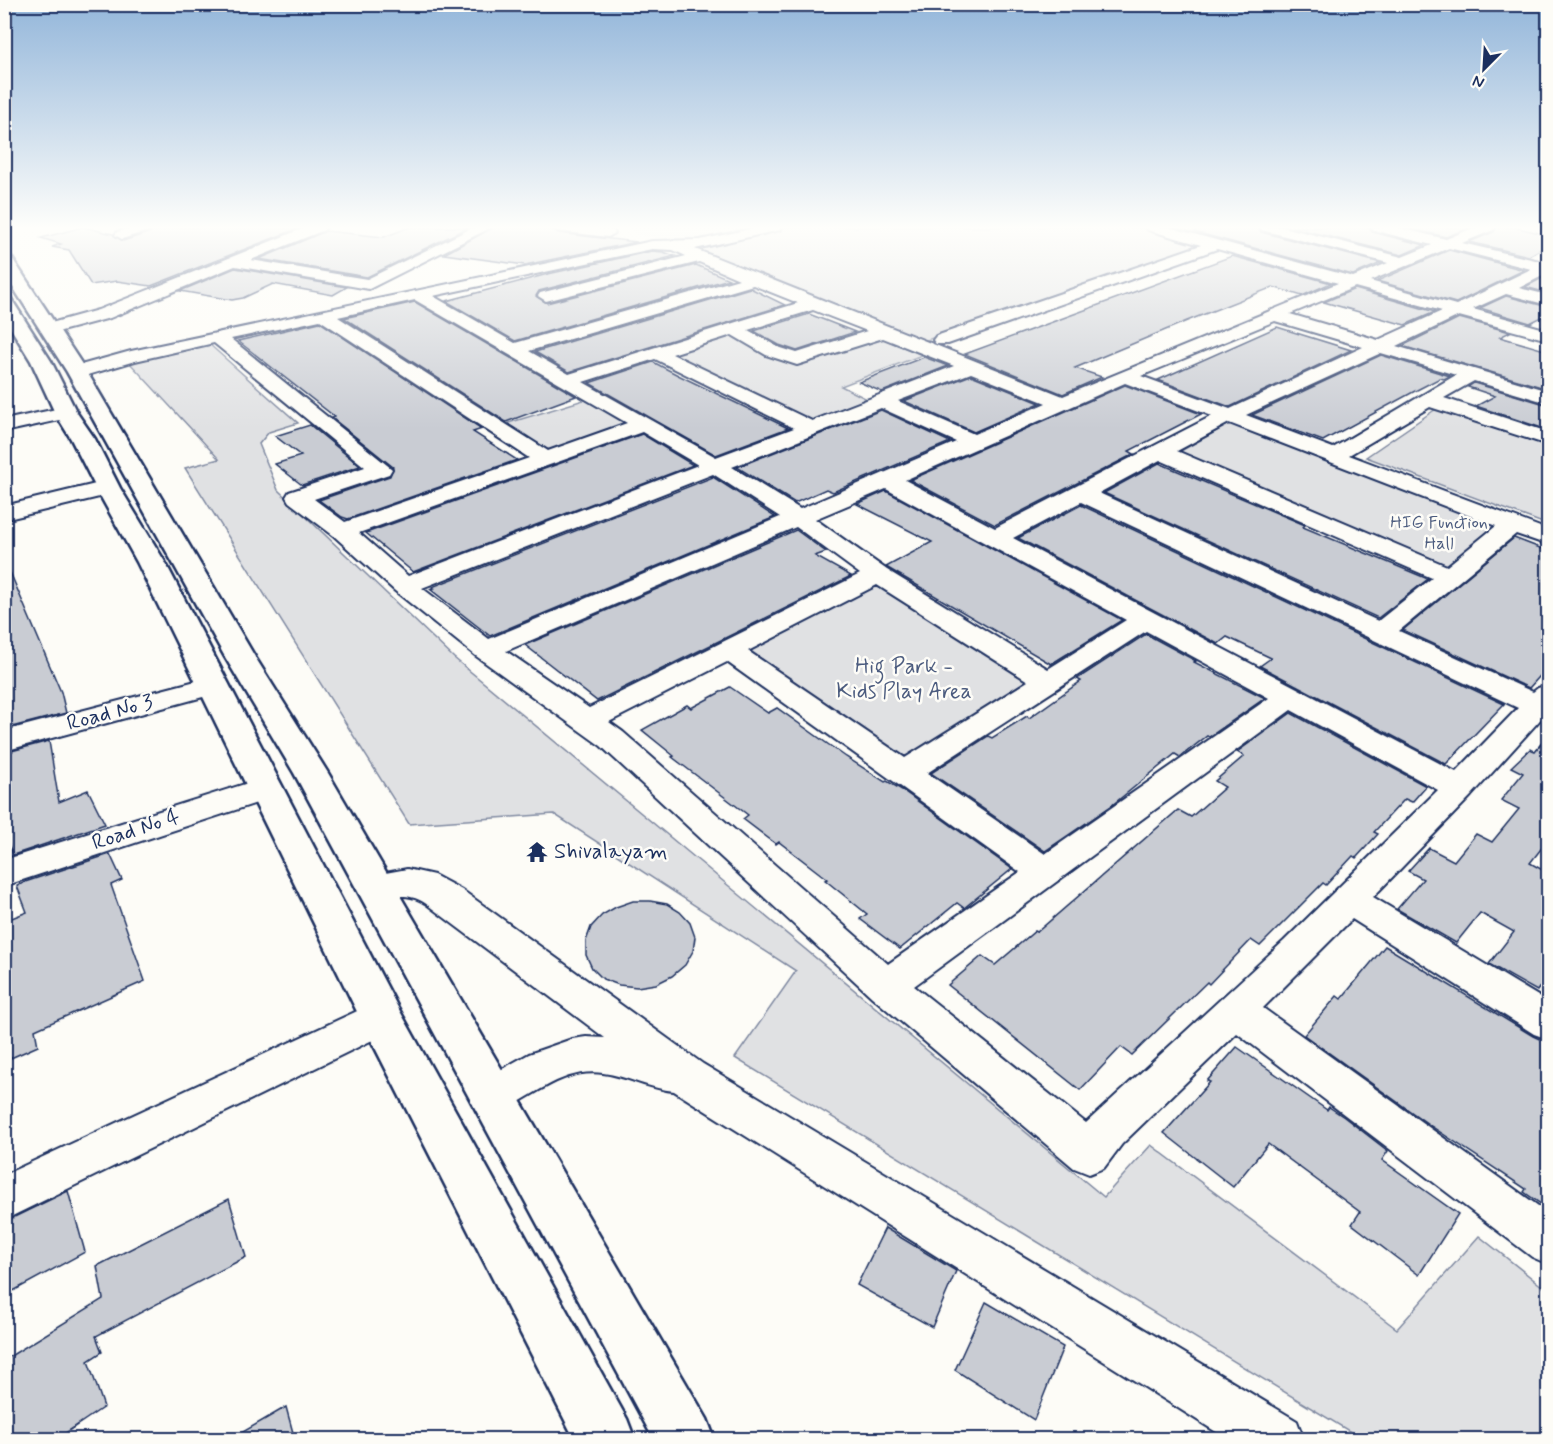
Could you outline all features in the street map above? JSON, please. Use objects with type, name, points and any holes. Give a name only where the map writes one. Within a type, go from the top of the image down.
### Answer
[{"type":"highway","points":[[27,294],[77,372],[160,547],[215,685],[381,1017],[606,1440]]},
{"type":"highway","points":[[4,301],[41,361],[66,413],[83,439],[108,488],[160,547],[376,886],[686,1440]]},
{"type":"street","points":[[50,329],[104,314],[154,294]]},
{"type":"street","points":[[77,372],[131,356],[415,294]]},
{"type":"street","points":[[418,294],[714,465],[797,517],[878,575],[1048,681]]},
{"type":"street","points":[[543,294],[598,325]]},
{"type":"street","points":[[546,296],[552,294]]},
{"type":"street","points":[[515,349],[704,294]]},
{"type":"street","points":[[790,294],[1063,403]]},
{"type":"street","points":[[942,340],[1073,294]]},
{"type":"street","points":[[486,650],[1125,376],[1322,294]]},
{"type":"street","points":[[1397,294],[1548,335]]},
{"type":"street","points":[[995,538],[1233,413],[1492,294]]},
{"type":"street","points":[[1526,294],[1548,300]]},
{"type":"street","points":[[569,380],[814,304]]},
{"type":"street","points":[[322,314],[545,459]]},
{"type":"street","points":[[1274,315],[1548,397]]},
{"type":"street","points":[[734,329],[772,351],[797,359],[883,332]]},
{"type":"street","points":[[218,337],[381,469],[297,497],[342,531],[404,586],[486,650],[612,739],[886,986],[1089,1153],[1107,1130],[1237,1011],[1349,900],[1460,788],[1543,699],[1380,632],[1081,493]]},
{"type":"street","points":[[656,353],[810,428]]},
{"type":"street","points":[[404,586],[972,366]]},
{"type":"street","points":[[1342,450],[1473,374]]},
{"type":"street","points":[[1125,376],[1233,413],[1548,538]]},
{"type":"street","points":[[1427,399],[1548,439]]},
{"type":"street","points":[[881,401],[974,442]]},
{"type":"street","points":[[4,426],[66,413]]},
{"type":"street","points":[[342,531],[645,424]]},
{"type":"street","points":[[1160,452],[1450,576]]},
{"type":"street","points":[[887,480],[1460,788]]},
{"type":"street","points":[[4,513],[108,488]]},
{"type":"street","points":[[1380,632],[1514,524]]},
{"type":"street","points":[[587,721],[878,575]]},
{"type":"street","points":[[904,773],[1146,619]]},
{"type":"street","points":[[728,651],[1046,872]]},
{"type":"street","name":"Road No 3","points":[[4,741],[215,685]]},
{"type":"street","points":[[886,986],[1290,697]]},
{"type":"street","name":"Road No 4","points":[[4,873],[267,788]]},
{"type":"street","points":[[376,886],[410,880],[425,885],[449,900],[688,1077],[1278,1440]]},
{"type":"street","points":[[1349,900],[1548,1022]]},
{"type":"street","points":[[1237,1011],[1548,1241]]},
{"type":"street","points":[[4,1198],[381,1017]]},
{"type":"street","points":[[492,1096],[561,1059],[580,1055],[599,1054],[688,1077]]},
{"type":"green space","points":[[806,294],[1058,294],[924,341]]},
{"type":"green space","points":[[736,333],[801,364],[879,337],[922,355],[841,386],[869,400],[813,422],[669,353]]},
{"type":"green space","points":[[209,344],[298,423],[269,432],[259,444],[278,490],[454,658],[1104,1197],[1151,1145],[1397,1329],[1479,1236],[1548,1291],[1548,1439],[1362,1439],[735,1058],[796,971],[554,814],[409,824],[185,468],[219,459],[128,361]]},
{"type":"green space","points":[[590,398],[634,424],[547,453],[505,424]]},
{"type":"green space","points":[[1436,409],[1548,446],[1548,525],[1366,457]]},
{"type":"green space","name":"HIG Function Hall","points":[[1231,423],[1495,526],[1447,566],[1177,453]]},
{"type":"green space","name":"Hig Park - Kids Play Area","points":[[878,585],[1032,681],[904,760],[744,651]]},
{"type":"building","points":[[200,294],[251,294],[232,300]]},
{"type":"building","points":[[471,294],[537,294],[536,296],[547,303],[581,294],[676,294],[515,341],[446,301]]},
{"type":"building","points":[[729,294],[763,294],[785,305],[569,372],[535,352]]},
{"type":"building","points":[[1127,294],[1254,294],[1075,368],[1102,377],[1063,394],[965,354]]},
{"type":"building","points":[[1342,294],[1374,294],[1435,312],[1405,325],[1324,302]]},
{"type":"building","points":[[1425,294],[1474,294],[1456,303]]},
{"type":"building","points":[[1506,296],[1548,307],[1548,314],[1530,323],[1480,308]]},
{"type":"building","points":[[415,302],[576,396],[506,422],[344,318]]},
{"type":"building","points":[[809,314],[855,332],[797,351],[779,345],[754,331]]},
{"type":"building","points":[[1459,318],[1510,332],[1500,337],[1548,351],[1548,389],[1402,346]]},
{"type":"building","points":[[320,322],[482,429],[473,432],[517,460],[348,519],[342,517],[319,500],[390,476],[393,467],[332,418],[335,417],[238,341]]},
{"type":"building","points":[[1277,327],[1351,350],[1230,407],[1158,380]]},
{"type":"building","points":[[1381,355],[1450,376],[1440,378],[1323,441],[1252,415]]},
{"type":"building","points":[[924,357],[948,366],[882,392],[859,382]]},
{"type":"building","points":[[653,362],[788,428],[716,455],[589,383]]},
{"type":"building","points":[[971,375],[1040,403],[974,432],[904,401]]},
{"type":"building","points":[[1474,383],[1548,405],[1548,430],[1476,406],[1495,396],[1468,387]]},
{"type":"building","points":[[1125,385],[1201,414],[1129,451],[1134,454],[995,525],[910,480]]},
{"type":"building","points":[[881,410],[950,442],[833,492],[826,489],[795,503],[737,467]]},
{"type":"building","points":[[310,425],[360,466],[302,485],[275,464],[301,456],[275,436]]},
{"type":"building","points":[[642,434],[693,465],[413,572],[366,533]]},
{"type":"building","points":[[1159,463],[1428,579],[1378,618],[1104,493]]},
{"type":"building","points":[[713,477],[775,517],[490,636],[430,589],[434,588],[432,587]]},
{"type":"building","points":[[886,491],[1122,620],[1051,664],[886,567],[932,542],[857,504]]},
{"type":"building","points":[[1081,505],[1504,704],[1446,764],[1260,666],[1271,658],[1227,637],[1218,644],[1018,538]]},
{"type":"building","points":[[796,530],[826,552],[815,556],[851,576],[597,701],[525,645]]},
{"type":"building","points":[[1514,538],[1548,551],[1548,667],[1529,688],[1403,630]]},
{"type":"building","points":[[4,558],[61,692],[66,713],[4,729]]},
{"type":"building","points":[[1146,634],[1196,661],[1194,662],[1265,698],[1209,737],[1207,736],[1180,757],[1175,754],[1111,806],[1045,851],[931,773],[988,736],[992,738],[1027,716],[1029,718],[1081,681],[1077,679]]},
{"type":"building","points":[[730,687],[768,713],[777,708],[846,757],[902,790],[1012,869],[964,908],[957,903],[900,949],[860,919],[867,914],[825,880],[827,879],[779,842],[776,844],[743,819],[748,815],[672,757],[674,756],[642,730],[687,705],[691,708]]},
{"type":"building","points":[[1291,713],[1426,786],[1412,802],[1405,799],[1374,832],[1378,834],[1356,858],[1353,856],[1326,885],[1323,883],[1260,946],[1251,940],[1209,984],[1207,982],[1132,1055],[1121,1047],[1080,1090],[948,985],[982,956],[995,965],[1035,931],[1037,932],[1178,810],[1191,817],[1225,787],[1215,781],[1244,756],[1237,752]]},
{"type":"building","points":[[1548,735],[1548,840],[1530,863],[1548,873],[1548,974],[1537,991],[1489,964],[1514,932],[1480,913],[1456,943],[1397,909],[1423,879],[1408,871],[1429,848],[1454,861],[1476,834],[1492,842],[1519,809],[1501,800],[1523,773],[1511,767],[1530,749],[1535,751]]},
{"type":"building","points":[[49,741],[59,802],[88,790],[105,824],[13,855],[4,834],[4,753]]},
{"type":"building","points":[[110,854],[122,880],[111,885],[145,981],[35,1030],[38,1046],[4,1061],[4,921],[27,912],[17,886]]},
{"type":"building","points":[[633,901],[667,904],[680,912],[690,923],[695,937],[693,951],[685,965],[672,976],[656,984],[637,987],[619,985],[603,979],[592,968],[586,955],[586,941],[591,927],[602,915]]},
{"type":"building","points":[[1385,946],[1548,1043],[1548,1209],[1524,1192],[1526,1189],[1431,1126],[1304,1035],[1337,996],[1341,999]]},
{"type":"building","points":[[1237,1047],[1327,1110],[1329,1107],[1344,1117],[1388,1151],[1382,1160],[1458,1214],[1419,1275],[1352,1224],[1360,1212],[1268,1144],[1233,1187],[1164,1133],[1210,1082],[1207,1081]]},
{"type":"building","points":[[68,1191],[85,1252],[4,1296],[4,1222]]},
{"type":"building","points":[[229,1199],[246,1257],[96,1336],[102,1352],[88,1361],[104,1407],[55,1440],[4,1440],[4,1360],[103,1299],[97,1266]]},
{"type":"building","points":[[885,1228],[956,1271],[932,1327],[857,1285]]},
{"type":"building","points":[[986,1302],[1063,1347],[1034,1420],[955,1370]]},
{"type":"building","points":[[286,1407],[295,1440],[229,1440]]},
{"type":"place","name":"Shivalayam","points":[[537,852]]}]
